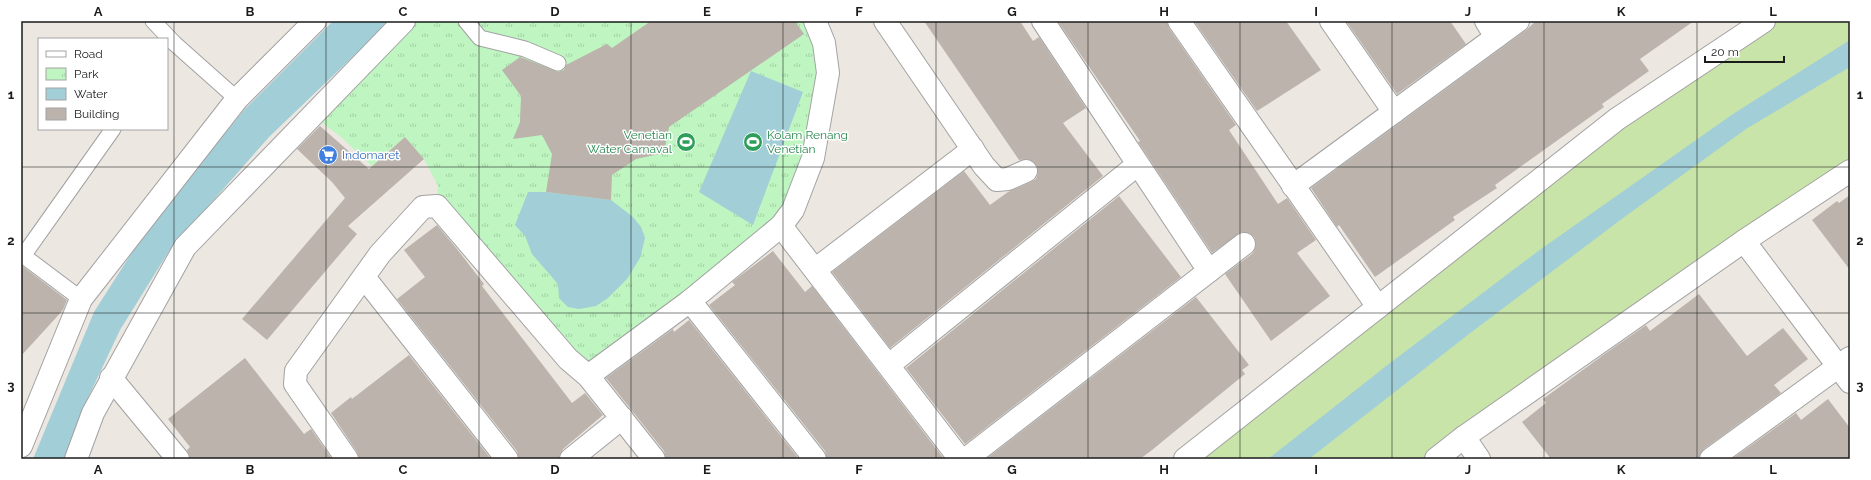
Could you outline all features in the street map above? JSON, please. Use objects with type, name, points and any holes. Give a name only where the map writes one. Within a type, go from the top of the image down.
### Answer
[{"type":"street","points":[[21,446],[82,299],[237,99],[315,21]]},
{"type":"street","points":[[76,459],[93,413],[111,378],[185,247],[404,21]]},
{"type":"street","points":[[588,376],[690,301],[781,226],[793,210],[813,158],[828,73],[824,43],[815,21]]},
{"type":"street","points":[[885,21],[984,166],[997,180],[1008,179],[1026,171]]},
{"type":"street","points":[[1043,21],[1209,271]]},
{"type":"street","points":[[1179,21],[1378,307]]},
{"type":"street","points":[[1331,21],[1394,112]]},
{"type":"street","points":[[1293,186],[1394,112],[1491,29],[1518,21]]},
{"type":"street","points":[[1186,459],[1618,119],[1764,21]]},
{"type":"street","points":[[816,269],[973,149]]},
{"type":"street","points":[[889,365],[1137,164]]},
{"type":"street","points":[[1436,459],[1464,437],[1744,241],[1850,171]]},
{"type":"street","points":[[347,459],[295,384],[294,377],[296,371],[380,254],[423,207],[437,206],[568,359],[588,376],[654,459]]},
{"type":"street","points":[[781,226],[816,269],[960,459]]},
{"type":"street","points":[[1711,459],[1846,369],[1744,241]]},
{"type":"street","points":[[966,459],[1244,244]]},
{"type":"street","points":[[364,277],[507,459]]},
{"type":"street","points":[[690,301],[815,459]]},
{"type":"street","points":[[111,378],[178,459]]},
{"type":"street","points":[[571,459],[622,418]]},
{"type":"street","points":[[1464,437],[1479,459]]},
{"type":"lane","points":[[153,21],[164,38]]},
{"type":"lane","points":[[466,21],[480,38],[525,50],[558,63]]},
{"type":"lane","points":[[171,48],[237,99]]},
{"type":"lane","points":[[82,299],[22,255],[112,130]]},
{"type":"green space","points":[[404,21],[815,21],[824,43],[793,210],[588,376],[437,206],[438,186],[424,159],[405,137],[372,166],[341,137],[313,116]]},
{"type":"green space","points":[[1764,21],[1850,21],[1850,171],[1436,459],[1185,459]]},
{"type":"water","points":[[333,21],[390,21],[269,137],[169,251],[120,330],[86,402],[64,459],[33,459],[94,312],[145,232],[245,109]]},
{"type":"water","points":[[1850,40],[1850,67],[1746,129],[1623,218],[1469,334],[1309,459],[1268,459],[1390,363],[1541,249],[1733,114]]},
{"type":"water","name":"Kolam Renang Venetian","points":[[751,71],[803,92],[753,225],[699,192]]},
{"type":"water","points":[[528,192],[546,192],[611,200],[633,217],[641,227],[645,238],[640,258],[627,279],[608,298],[596,306],[579,309],[568,307],[559,298],[558,284],[532,254],[525,236],[515,225]]},
{"type":"building","points":[[651,21],[795,21],[804,34],[669,127],[664,153],[636,159],[612,175],[611,200],[546,192],[552,154],[542,135],[513,139],[520,122],[521,96],[502,70],[520,57],[559,72],[564,70],[566,65],[607,44],[612,48]]},
{"type":"building","points":[[924,21],[1020,21],[1033,41],[1039,37],[1086,108],[1063,123],[1103,176],[890,348],[832,272],[964,171],[990,205],[1008,192],[1036,179],[1038,173],[1037,166],[1033,161],[1027,159],[1019,160]]},
{"type":"building","points":[[1062,21],[1167,21],[1169,28],[1236,125],[1229,130],[1278,204],[1287,198],[1316,240],[1297,253],[1330,296],[1271,341],[1225,274],[1252,254],[1256,243],[1254,237],[1249,233],[1242,232],[1212,253],[1138,142],[1140,141],[1059,23]]},
{"type":"building","points":[[1194,21],[1286,21],[1321,70],[1257,111]]},
{"type":"building","points":[[1346,21],[1450,21],[1466,44],[1397,94]]},
{"type":"building","points":[[1536,21],[1694,21],[1640,59],[1649,71],[1602,104],[1604,107],[1495,185],[1497,188],[1453,217],[1455,220],[1375,277],[1339,225],[1337,227],[1311,188],[1525,31]]},
{"type":"building","points":[[320,126],[369,169],[405,137],[424,159],[348,226],[357,234],[267,340],[242,319],[345,198],[332,182],[297,149]]},
{"type":"building","points":[[1850,195],[1850,270],[1812,220],[1837,201],[1839,203]]},
{"type":"building","points":[[1119,196],[1181,277],[965,444],[906,368]]},
{"type":"building","points":[[437,225],[484,284],[482,286],[572,403],[585,393],[603,415],[563,449],[559,459],[519,459],[517,451],[397,299],[425,277],[404,250]]},
{"type":"building","points":[[773,251],[805,292],[812,286],[944,459],[827,459],[825,451],[709,305],[735,285],[732,282]]},
{"type":"building","points":[[21,265],[67,300],[63,310],[21,356]]},
{"type":"building","points":[[1699,294],[1747,356],[1783,328],[1808,359],[1774,385],[1781,393],[1704,449],[1700,454],[1699,459],[1551,459],[1522,422],[1546,403],[1543,399],[1606,353],[1646,325],[1650,331]]},
{"type":"building","points":[[1196,297],[1249,365],[1242,370],[1245,374],[1152,450],[1140,459],[986,459]]},
{"type":"building","points":[[689,320],[799,459],[666,459],[664,451],[606,378],[673,329],[674,332]]},
{"type":"building","points":[[409,355],[491,459],[359,459],[357,452],[331,413],[351,397],[352,399]]},
{"type":"building","points":[[245,358],[304,434],[311,429],[332,459],[190,459],[187,450],[190,447],[168,419]]},
{"type":"building","points":[[1828,399],[1850,428],[1850,459],[1732,459],[1796,413],[1801,420]]},
{"type":"place","name":"Venetian Water Carnaval","points":[[686,142]]},
{"type":"place","name":"Kolam Renang Venetian","points":[[753,142]]},
{"type":"place","name":"Indomaret","points":[[328,155]]}]
